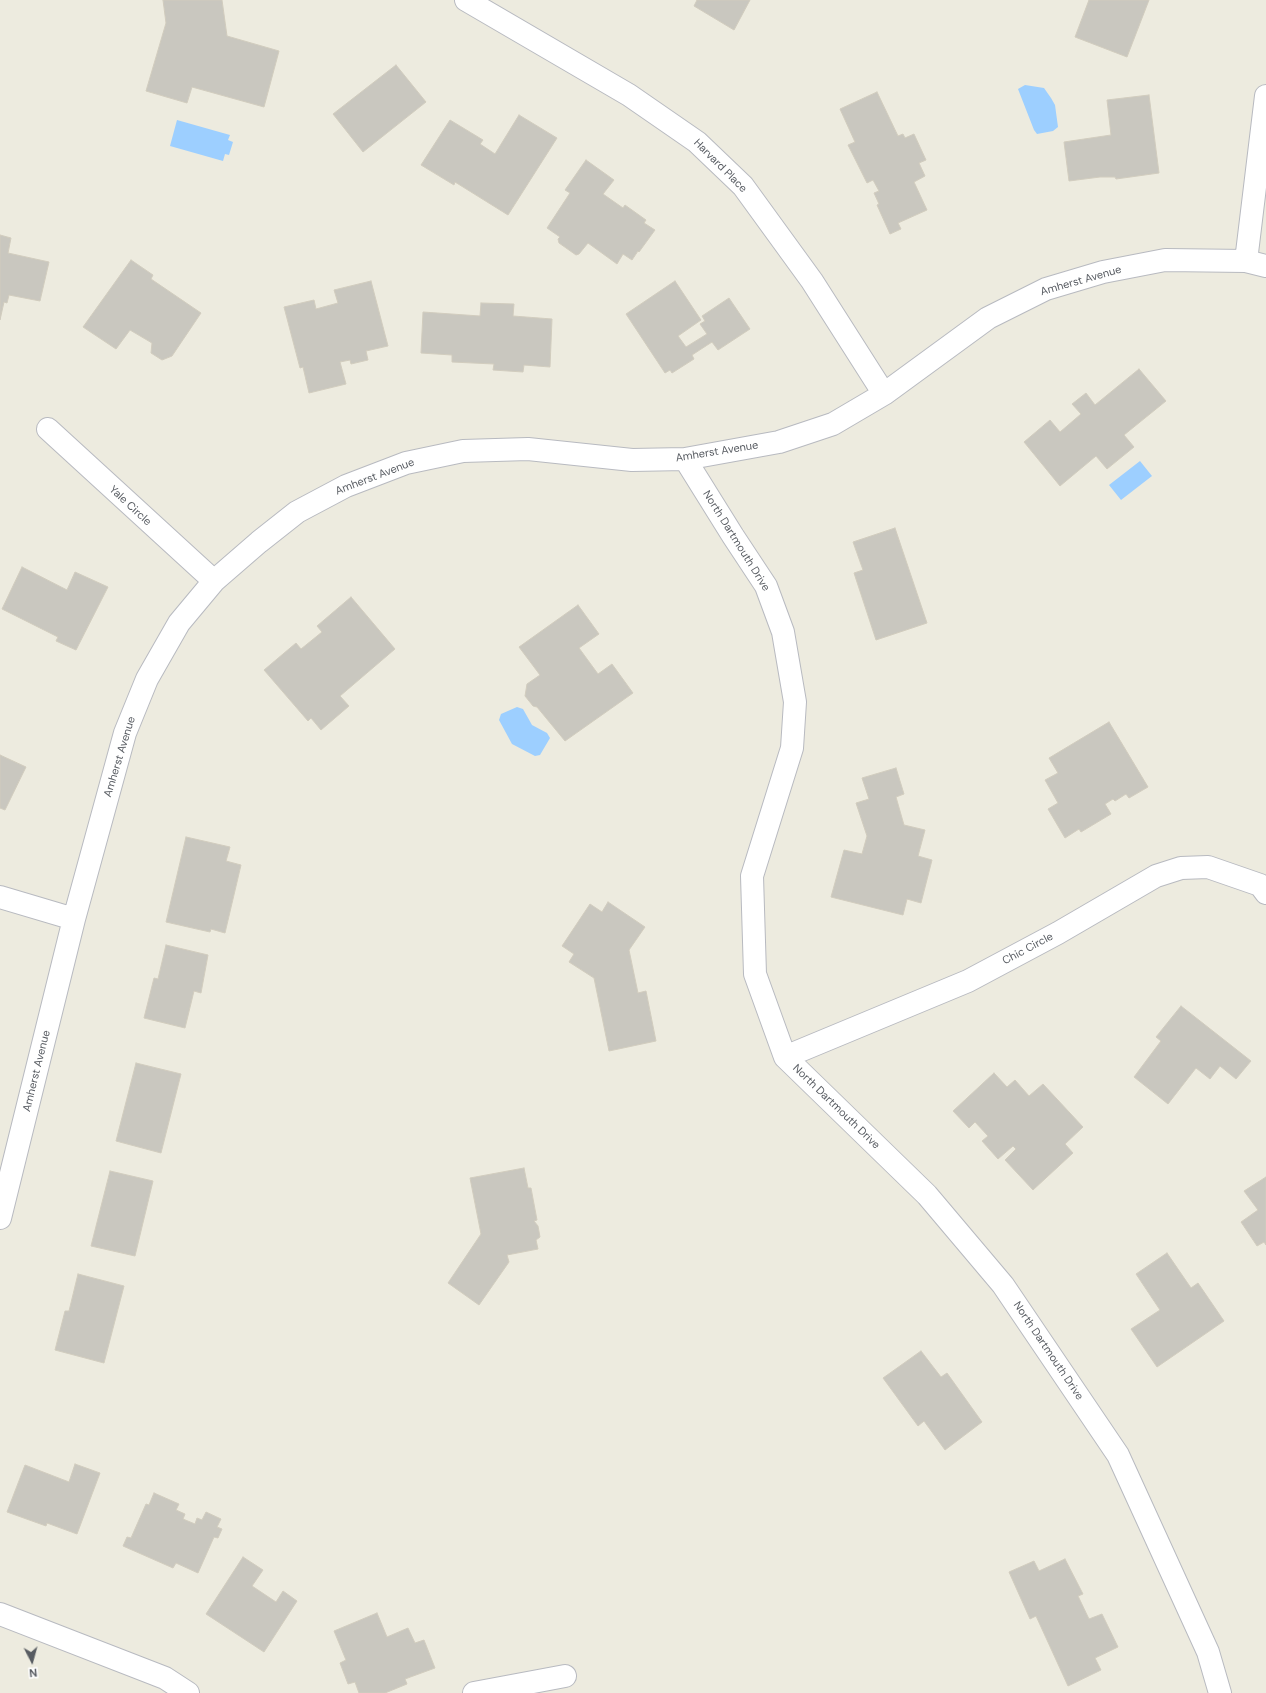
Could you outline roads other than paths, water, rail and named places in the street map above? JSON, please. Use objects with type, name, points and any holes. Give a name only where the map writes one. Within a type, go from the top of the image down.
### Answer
[{"type":"street","name":"Harvard Place","points":[[466,0],[630,95],[697,142],[742,186],[812,281],[884,394]]},
{"type":"street","points":[[1256,264],[1266,96]]},
{"type":"street","name":"Amherst Avenue","points":[[0,1218],[74,919],[125,733],[147,678],[179,623],[214,581],[259,542],[297,512],[346,486],[406,463],[463,451],[528,449],[632,460],[685,459],[779,442],[833,424],[884,394],[988,318],[1046,289],[1103,272],[1165,260],[1256,264]]},
{"type":"street","name":"Yale Circle","points":[[48,429],[214,581]]},
{"type":"street","name":"North Dartmouth Drive","points":[[685,459],[766,586],[783,632],[786,647],[795,702],[792,748],[752,876],[755,974],[785,1057],[927,1195],[1003,1285],[1118,1455],[1208,1652],[1220,1693]]},
{"type":"street","name":"Chic Circle","points":[[785,1057],[968,981],[1058,933],[1156,876],[1181,868],[1208,867],[1260,885],[1266,893]]},
{"type":"street","points":[[0,897],[74,919]]},
{"type":"street","points":[[0,1614],[165,1678],[188,1693]]},
{"type":"street","points":[[474,1693],[565,1676]]},
{"type":"water","points":[[1025,85],[1044,88],[1051,98],[1055,105],[1058,127],[1053,131],[1037,134],[1034,130],[1018,89]]},
{"type":"water","points":[[177,120],[230,135],[228,140],[233,142],[229,155],[225,154],[223,161],[170,146]]},
{"type":"water","points":[[1140,461],[1152,476],[1121,500],[1109,485]]},
{"type":"water","points":[[517,707],[523,709],[532,725],[547,733],[550,738],[540,755],[535,756],[512,744],[499,720],[501,714]]}]
